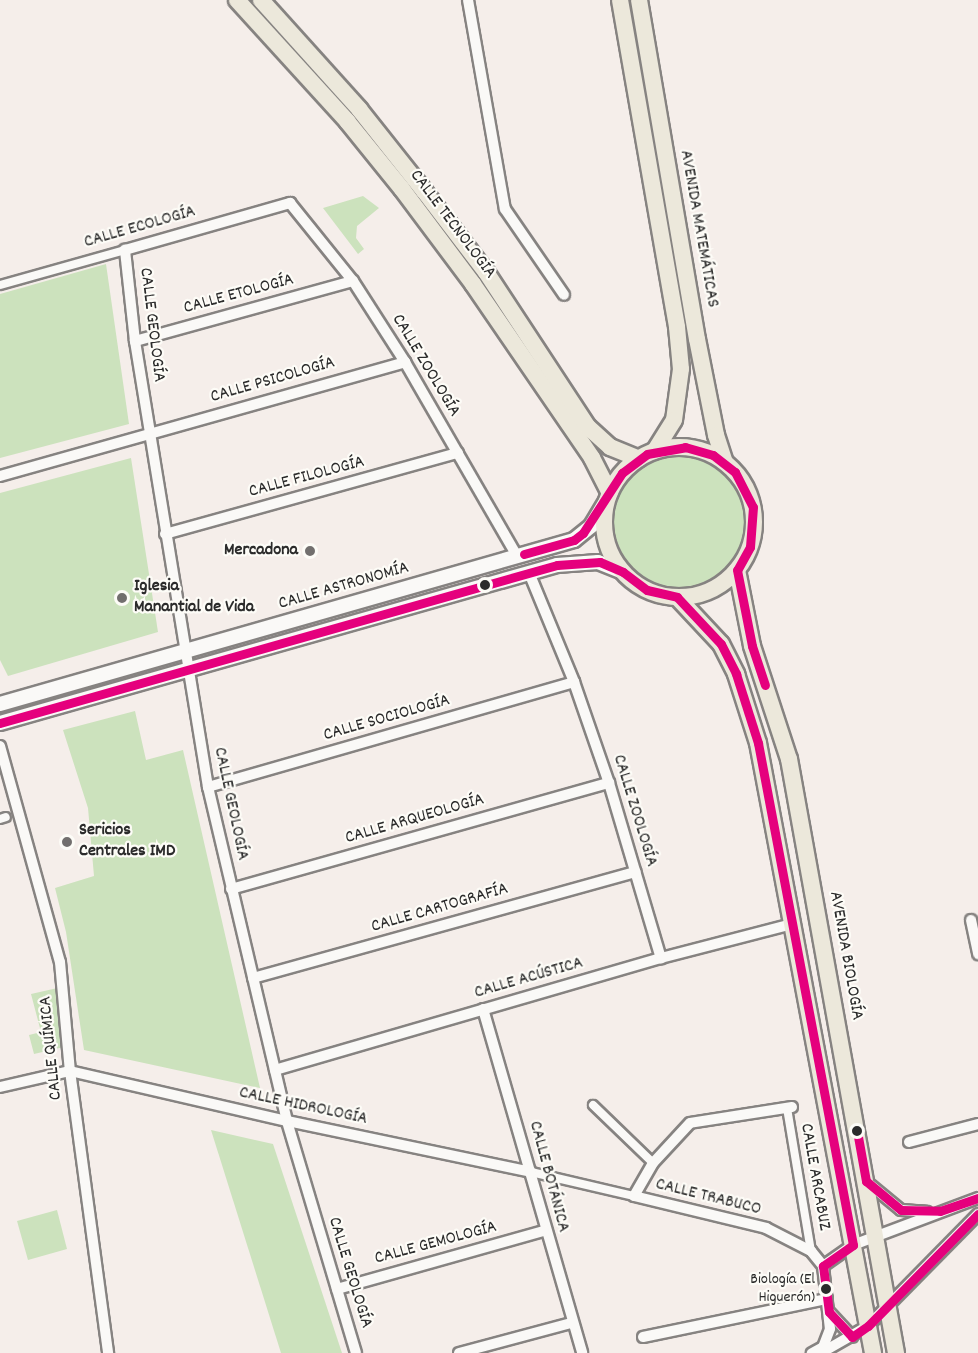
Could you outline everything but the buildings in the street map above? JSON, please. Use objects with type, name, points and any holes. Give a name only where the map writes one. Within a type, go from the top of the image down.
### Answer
[{"type":"main road","name":"CALLE TECNOLOGÍA","points":[[237,0],[347,121],[409,199],[473,284],[592,458],[610,494]]},
{"type":"main road","name":"CALLE TECNOLOGÍA","points":[[261,0],[359,109],[424,190],[486,272],[588,427],[610,447],[639,459]]},
{"type":"main road","name":"AVENIDA MATEMÁTICAS","points":[[620,0],[677,327],[681,369],[674,420],[656,451]]},
{"type":"main road","name":"AVENIDA MATEMÁTICAS","points":[[639,0],[697,339],[716,435],[725,462]]},
{"type":"main road","points":[[692,448],[725,462],[749,494],[755,520],[750,547],[737,570],[710,591],[677,597],[647,590],[623,572],[606,536],[610,494],[622,474],[639,459],[656,451],[692,448]]},
{"type":"main road","name":"AVENIDA BIOLOGÍA","points":[[737,570],[752,646],[789,759],[877,1235],[896,1353]]},
{"type":"main road","points":[[677,597],[721,644],[736,674],[758,743],[873,1353]]},
{"type":"street","points":[[468,0],[505,209],[564,295]]},
{"type":"street","name":"CALLE ECOLOGÍA","points":[[0,285],[290,203]]},
{"type":"street","name":"CALLE ZOOLOGÍA","points":[[290,203],[353,281],[405,362],[517,556]]},
{"type":"street","name":"CALLE GEOLOGÍA","points":[[126,250],[135,341],[187,671],[208,787],[287,1121],[356,1353]]},
{"type":"street","name":"CALLE ETOLOGÍA","points":[[135,341],[353,281]]},
{"type":"street","name":"CALLE PSICOLOGÍA","points":[[0,476],[405,362]]},
{"type":"street","name":"CALLE FILOLOGÍA","points":[[165,534],[458,453]]},
{"type":"street","name":"CALLE ASTRONOMÍA","points":[[0,704],[574,540],[591,526],[610,494]]},
{"type":"street","name":"CALLE ASTRONOMÍA","points":[[0,723],[530,575],[556,565],[589,561],[623,572]]},
{"type":"street","name":"CALLE ZOOLOGÍA","points":[[530,575],[574,682],[609,783],[661,958]]},
{"type":"street","name":"CALLE SOCIOLOGÍA","points":[[208,787],[574,682]]},
{"type":"street","name":"CALLE QUÍMICA","points":[[0,746],[60,962],[70,1071],[108,1353]]},
{"type":"street","name":"CALLE ARQUEOLOGÍA","points":[[231,890],[609,783]]},
{"type":"street","name":"CALLE CARTOGRAFÍA","points":[[253,978],[636,872]]},
{"type":"street","points":[[971,921],[978,954]]},
{"type":"street","name":"CALLE ACÚSTICA","points":[[275,1070],[661,958],[792,924]]},
{"type":"street","name":"CALLE BOTÁNICA","points":[[483,1010],[531,1172],[544,1231],[582,1353]]},
{"type":"street","points":[[0,1087],[70,1071]]},
{"type":"street","name":"CALLE HIDROLOGÍA","points":[[70,1071],[287,1121],[531,1172]]},
{"type":"street","points":[[592,1105],[653,1163]]},
{"type":"street","points":[[634,1196],[653,1163],[690,1124],[790,1108]]},
{"type":"street","name":"CALLE ARCABUZ","points":[[790,1108],[811,1251]]},
{"type":"street","points":[[909,1142],[978,1124]]},
{"type":"street","name":"CALLE TRABUCO","points":[[531,1172],[766,1228],[811,1251],[823,1266]]},
{"type":"street","points":[[866,1181],[901,1210],[940,1211]]},
{"type":"street","points":[[812,1353],[827,1341],[829,1312],[823,1266],[853,1245],[978,1198]]},
{"type":"street","points":[[820,1353],[868,1326],[978,1214]]},
{"type":"street","name":"CALLE GEMOLOGÍA","points":[[337,1289],[544,1231]]},
{"type":"street","points":[[643,1337],[827,1299]]},
{"type":"street","points":[[829,1312],[852,1336]]},
{"type":"street","points":[[459,1353],[571,1323]]},
{"type":"green space","points":[[363,196],[379,208],[357,226],[356,238],[364,249],[358,254],[323,208]]},
{"type":"green space","points":[[106,264],[129,424],[0,458],[0,294]]},
{"type":"green space","points":[[679,447],[694,448],[708,453],[732,469],[748,493],[753,507],[753,537],[748,551],[732,575],[708,591],[694,596],[679,597],[664,596],[650,591],[626,575],[610,551],[605,537],[604,522],[605,507],[610,493],[626,469],[650,453],[664,448]]},
{"type":"green space","points":[[131,458],[158,632],[8,676],[0,660],[0,493]]},
{"type":"green space","points":[[135,711],[146,760],[183,750],[260,1088],[84,1050],[66,932],[55,888],[94,876],[88,808],[63,730]]},
{"type":"green space","points":[[62,987],[68,1046],[34,1054],[29,1035],[41,1032],[31,994]]},
{"type":"green space","points":[[211,1130],[273,1144],[342,1353],[281,1353]]},
{"type":"green space","points":[[57,1210],[67,1249],[28,1260],[17,1221]]},
{"type":"transit line","points":[[524,554],[574,540],[583,533],[622,473],[647,454],[685,447],[713,455],[735,472],[753,507],[750,547],[737,570],[752,646],[765,685]]},
{"type":"transit line","points":[[0,723],[557,565],[600,562],[623,572],[647,590],[677,597],[721,644],[736,674],[758,743],[853,1245],[823,1266],[829,1312],[852,1337],[868,1326],[978,1214]]},
{"type":"transit line","points":[[857,1131],[866,1181],[901,1210],[940,1211],[978,1198]]},
{"type":"place","name":"Mercadona","points":[[310,551]]},
{"type":"place","name":"Iglesia Manantial de Vida","points":[[122,598]]},
{"type":"place","name":"Sericios Centrales IMD","points":[[67,842]]},
{"type":"place","name":"Biología (El Higuerón)","points":[[826,1289]]}]
